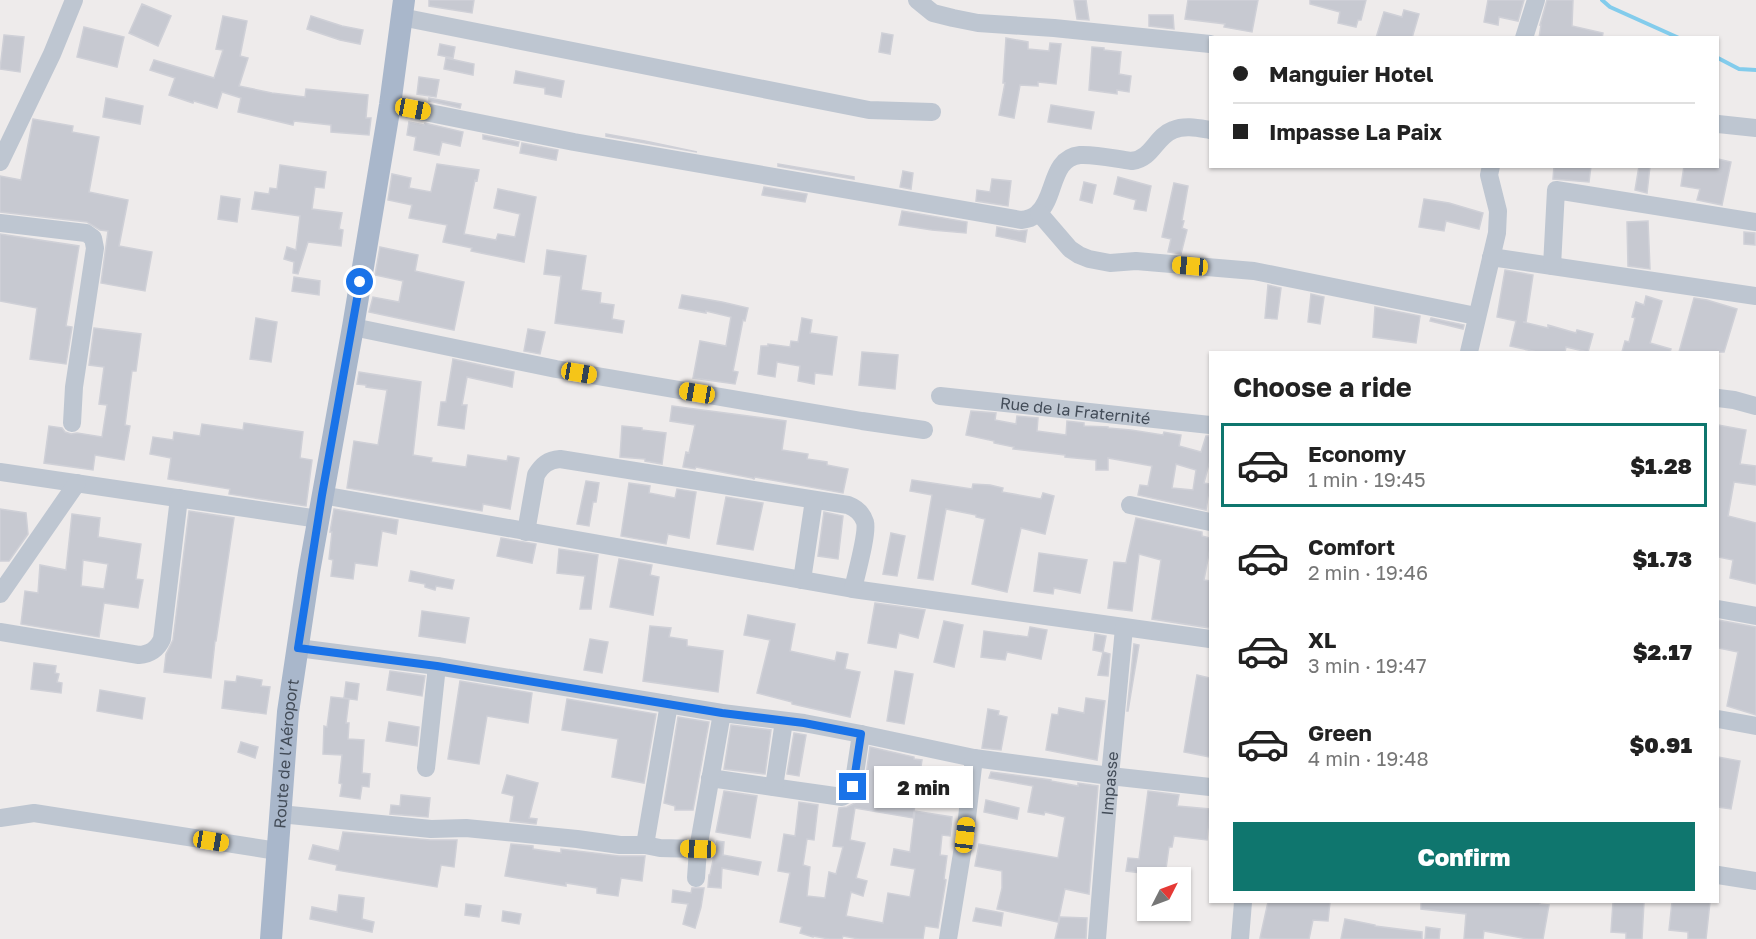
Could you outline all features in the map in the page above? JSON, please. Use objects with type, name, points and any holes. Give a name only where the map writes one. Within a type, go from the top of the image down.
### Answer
[{"type":"main road","name":"Route de l’Aéroport","points":[[271,939],[288,712],[322,495],[390,105],[402,9]]},
{"type":"street","points":[[0,162],[52,54],[74,0]]},
{"type":"street","points":[[917,0],[933,13],[978,22],[1209,44]]},
{"type":"street","points":[[1525,36],[1536,0]]},
{"type":"street","points":[[402,9],[869,110],[933,112]]},
{"type":"street","points":[[390,105],[574,142],[1021,220],[1031,218],[1045,206],[1058,171],[1070,159],[1079,155],[1140,159],[1147,155],[1171,130],[1192,127],[1209,130]]},
{"type":"street","points":[[1719,124],[1756,128]]},
{"type":"street","points":[[1468,351],[1497,233],[1498,212],[1489,175],[1491,168]]},
{"type":"street","points":[[1552,266],[1556,190],[1756,222]]},
{"type":"street","points":[[1039,213],[1070,249],[1089,259],[1110,263],[1136,261],[1254,271],[1476,316]]},
{"type":"street","points":[[0,223],[86,233],[93,238],[95,248],[74,387],[72,423]]},
{"type":"street","points":[[1491,257],[1756,296]]},
{"type":"street","points":[[353,327],[556,369],[924,430]]},
{"type":"street","name":"Rue de la Fraternité","points":[[940,396],[1209,425]]},
{"type":"street","points":[[1719,398],[1756,406]]},
{"type":"street","points":[[526,532],[536,476],[546,463],[560,459],[848,505],[861,513],[866,527],[853,589]]},
{"type":"street","points":[[0,472],[319,519]]},
{"type":"street","points":[[0,594],[77,483]]},
{"type":"street","points":[[322,495],[853,589],[1209,639]]},
{"type":"street","points":[[0,632],[139,655],[153,651],[162,639],[179,498]]},
{"type":"street","points":[[802,580],[814,500]]},
{"type":"street","points":[[1130,505],[1209,522]]},
{"type":"street","points":[[1719,609],[1756,616]]},
{"type":"street","name":"Impasse","points":[[1097,939],[1124,628]]},
{"type":"street","points":[[298,648],[437,666],[722,713],[784,721],[861,734],[974,758],[1209,787]]},
{"type":"street","points":[[426,768],[437,666]]},
{"type":"street","points":[[645,845],[669,704]]},
{"type":"street","points":[[696,878],[698,849],[722,713]]},
{"type":"street","points":[[1719,719],[1756,726]]},
{"type":"street","points":[[774,787],[784,721]]},
{"type":"street","points":[[710,778],[842,797],[853,787],[861,734]]},
{"type":"street","points":[[948,939],[965,835],[974,758]]},
{"type":"street","points":[[0,818],[34,813],[278,851]]},
{"type":"street","points":[[280,814],[430,829],[466,828],[620,845],[698,849]]},
{"type":"street","points":[[1719,874],[1756,881]]},
{"type":"street","points":[[1240,939],[1243,903]]},
{"type":"building","points":[[429,0],[474,0],[472,13],[429,6]]},
{"type":"building","points":[[1074,0],[1086,0],[1089,20],[1077,19]]},
{"type":"building","points":[[1188,0],[1258,0],[1252,32],[1224,27],[1225,24],[1185,19]]},
{"type":"building","points":[[1310,0],[1366,0],[1361,20],[1358,20],[1356,27],[1338,23],[1340,12],[1310,4]]},
{"type":"building","points":[[1488,0],[1524,0],[1518,21],[1499,17],[1498,25],[1484,22]]},
{"type":"building","points":[[1547,0],[1573,0],[1572,26],[1603,33],[1602,36],[1539,36]]},
{"type":"building","points":[[142,4],[171,16],[158,46],[129,33]]},
{"type":"building","points":[[1404,10],[1419,14],[1413,36],[1377,36],[1384,12],[1402,17]]},
{"type":"building","points":[[1149,15],[1173,15],[1174,29],[1149,26]]},
{"type":"building","points":[[223,16],[247,21],[240,56],[248,58],[239,86],[305,97],[306,89],[368,95],[366,118],[371,118],[369,135],[331,132],[331,125],[294,121],[293,125],[238,112],[241,98],[222,92],[217,108],[169,95],[175,78],[150,70],[154,60],[214,78],[223,50],[216,49]]},
{"type":"building","points":[[311,16],[363,30],[360,44],[307,29]]},
{"type":"building","points":[[84,27],[124,37],[117,67],[77,57]]},
{"type":"building","points":[[882,33],[893,35],[890,54],[879,52]]},
{"type":"building","points":[[4,35],[24,37],[20,72],[0,69]]},
{"type":"building","points":[[1006,38],[1028,42],[1028,49],[1049,51],[1050,43],[1061,44],[1056,84],[1038,82],[1038,86],[1020,85],[1014,118],[999,115],[1005,83],[1003,83]]},
{"type":"building","points":[[440,44],[455,47],[453,58],[438,55]]},
{"type":"building","points":[[1092,47],[1121,52],[1119,74],[1131,76],[1129,92],[1117,90],[1117,94],[1089,90]]},
{"type":"building","points":[[446,58],[474,64],[473,75],[444,69]]},
{"type":"building","points":[[516,71],[564,81],[561,97],[545,94],[545,88],[514,83]]},
{"type":"building","points":[[419,77],[439,80],[436,97],[417,94]]},
{"type":"building","points":[[106,98],[143,106],[140,124],[103,117]]},
{"type":"building","points":[[429,98],[461,104],[460,108],[429,101]]},
{"type":"building","points":[[1051,105],[1094,112],[1091,129],[1048,122]]},
{"type":"building","points":[[33,119],[73,126],[72,132],[99,137],[89,192],[128,200],[119,246],[152,252],[145,291],[101,283],[108,231],[100,230],[87,222],[0,212],[0,176],[21,180]]},
{"type":"building","points":[[409,122],[424,125],[425,123],[463,132],[460,146],[442,142],[439,155],[414,150],[416,137],[407,135]]},
{"type":"building","points":[[606,134],[645,141],[697,152],[606,136]]},
{"type":"building","points":[[483,135],[519,142],[518,146],[483,139]]},
{"type":"building","points":[[522,143],[558,150],[556,160],[520,153]]},
{"type":"building","points":[[1719,159],[1731,162],[1722,205],[1697,200],[1700,189],[1681,186],[1684,168],[1719,168]]},
{"type":"building","points":[[437,164],[479,170],[464,234],[496,240],[498,234],[515,237],[520,214],[494,208],[498,189],[536,197],[524,262],[471,251],[472,248],[443,242],[447,225],[409,218],[412,205],[388,200],[392,174],[411,178],[409,188],[431,192]]},
{"type":"building","points":[[778,164],[854,177],[854,179],[778,166]]},
{"type":"building","points":[[280,165],[326,172],[324,188],[315,187],[312,209],[342,213],[339,229],[343,230],[341,246],[308,242],[298,274],[293,273],[294,262],[284,259],[287,247],[296,250],[300,216],[252,209],[255,192],[269,194],[270,188],[277,189]]},
{"type":"building","points":[[1554,168],[1591,168],[1589,182],[1553,179]]},
{"type":"building","points":[[1639,168],[1650,168],[1647,193],[1635,190]]},
{"type":"building","points":[[903,171],[913,173],[911,189],[900,187]]},
{"type":"building","points":[[1118,177],[1151,186],[1146,211],[1134,209],[1136,200],[1114,194]]},
{"type":"building","points":[[992,179],[1011,181],[1008,206],[976,201],[977,190],[990,192]]},
{"type":"building","points":[[1084,182],[1096,185],[1092,203],[1080,200]]},
{"type":"building","points":[[1174,183],[1188,186],[1182,220],[1184,221],[1182,228],[1187,230],[1181,254],[1168,252],[1171,239],[1162,237]]},
{"type":"building","points":[[764,187],[807,194],[805,202],[762,195]]},
{"type":"building","points":[[221,196],[240,199],[237,222],[218,219]]},
{"type":"building","points":[[1424,199],[1449,203],[1483,213],[1479,229],[1446,221],[1444,231],[1419,227]]},
{"type":"building","points":[[902,211],[967,222],[966,233],[899,225]]},
{"type":"building","points":[[1648,221],[1650,269],[1628,266],[1627,222]]},
{"type":"building","points":[[997,227],[1027,230],[1025,242],[996,236]]},
{"type":"building","points":[[1744,232],[1755,233],[1755,245],[1744,244]]},
{"type":"building","points":[[0,234],[79,246],[66,326],[72,327],[66,364],[30,359],[37,308],[0,301]]},
{"type":"building","points":[[380,247],[418,255],[415,271],[464,282],[454,330],[369,312],[373,297],[399,302],[403,281],[375,275]]},
{"type":"building","points":[[547,250],[586,256],[581,290],[601,293],[600,303],[614,305],[612,319],[624,321],[622,333],[555,323],[561,276],[544,274]]},
{"type":"building","points":[[1505,270],[1533,275],[1526,322],[1523,322],[1548,328],[1548,325],[1576,333],[1577,330],[1593,334],[1588,351],[1566,347],[1565,351],[1532,351],[1510,346],[1516,321],[1497,317]]},
{"type":"building","points":[[294,277],[320,281],[319,295],[292,291]]},
{"type":"building","points":[[1268,285],[1281,288],[1277,319],[1265,318]]},
{"type":"building","points":[[1311,294],[1324,297],[1320,324],[1308,322]]},
{"type":"building","points":[[682,295],[748,308],[745,321],[743,320],[733,371],[738,372],[735,384],[693,378],[700,341],[726,346],[731,317],[679,308]]},
{"type":"building","points":[[1646,296],[1662,301],[1650,343],[1671,349],[1670,351],[1622,351],[1625,341],[1629,342],[1636,302],[1644,305]]},
{"type":"building","points":[[1694,298],[1737,309],[1724,352],[1679,351]]},
{"type":"building","points":[[1375,307],[1420,316],[1416,343],[1373,337]]},
{"type":"building","points":[[256,318],[277,322],[271,362],[250,359]]},
{"type":"building","points":[[802,318],[812,320],[810,333],[837,337],[832,375],[815,373],[814,384],[798,381],[800,366],[777,362],[775,377],[758,374],[761,346],[768,346],[768,344],[790,347],[791,341],[798,342]]},
{"type":"building","points":[[1431,318],[1464,325],[1463,329],[1430,321]]},
{"type":"building","points":[[94,328],[141,334],[136,371],[132,371],[125,425],[130,426],[124,460],[95,455],[93,470],[44,463],[49,426],[62,428],[71,434],[102,437],[107,405],[99,404],[104,367],[89,365]]},
{"type":"building","points":[[528,329],[545,332],[540,354],[524,351]]},
{"type":"building","points":[[862,352],[898,355],[895,389],[859,385]]},
{"type":"building","points":[[453,359],[514,372],[512,387],[467,377],[462,405],[467,405],[464,429],[438,425],[441,402],[446,402]]},
{"type":"building","points":[[359,372],[421,382],[413,455],[432,458],[431,462],[466,467],[468,455],[507,461],[508,456],[519,458],[510,509],[483,504],[482,511],[347,488],[354,441],[378,445],[387,390],[357,384]]},
{"type":"building","points":[[672,406],[786,421],[782,450],[808,454],[807,459],[827,462],[827,465],[848,469],[843,493],[696,467],[695,469],[683,467],[686,452],[689,453],[695,425],[670,421]]},
{"type":"building","points":[[971,411],[996,413],[995,420],[1016,424],[1017,416],[1038,418],[1037,431],[1066,435],[1067,421],[1084,423],[1084,426],[1181,435],[1179,446],[1201,452],[1206,436],[1209,436],[1209,464],[1204,483],[1209,484],[1206,510],[1138,495],[1140,485],[1148,486],[1152,466],[1108,458],[1108,470],[1096,470],[1096,460],[1013,449],[1014,447],[994,443],[994,441],[966,435]],"holes":[[[1176,464],[1196,470],[1193,490],[1172,488]]]},
{"type":"building","points":[[244,423],[303,432],[300,458],[312,460],[306,506],[229,494],[230,489],[168,479],[171,458],[150,454],[153,437],[173,440],[174,432],[200,436],[202,424],[243,430]]},
{"type":"building","points":[[1719,425],[1746,430],[1740,464],[1756,466],[1756,485],[1734,482],[1728,516],[1756,523],[1756,584],[1730,578],[1733,560],[1719,557]]},
{"type":"building","points":[[622,426],[666,433],[662,464],[645,461],[645,459],[620,457]]},
{"type":"building","points":[[912,480],[972,489],[973,484],[990,485],[1003,488],[1002,492],[1041,499],[1043,493],[1054,496],[1045,534],[1021,528],[1007,592],[972,584],[985,519],[946,509],[933,580],[918,578],[932,495],[910,491]]},
{"type":"building","points":[[586,481],[599,483],[589,526],[577,524]]},
{"type":"building","points":[[629,483],[650,486],[649,493],[675,498],[677,489],[696,492],[689,538],[668,534],[666,544],[621,536]]},
{"type":"building","points":[[726,497],[763,503],[753,550],[717,544]]},
{"type":"building","points":[[0,509],[26,513],[28,534],[9,561],[0,561]]},
{"type":"building","points":[[334,509],[398,520],[396,534],[382,531],[377,566],[355,563],[353,579],[331,576],[333,560],[329,559],[332,532],[330,532]]},
{"type":"building","points":[[189,511],[234,518],[211,678],[164,672],[166,654],[173,640]]},
{"type":"building","points":[[824,512],[843,516],[838,559],[818,556]]},
{"type":"building","points":[[72,514],[100,518],[98,537],[141,544],[136,579],[143,580],[138,608],[104,603],[99,637],[21,624],[25,591],[38,593],[40,565],[66,570]],"holes":[[[83,560],[108,564],[104,589],[81,586]]]},
{"type":"building","points":[[1136,518],[1202,532],[1202,536],[1209,538],[1209,553],[1204,580],[1209,581],[1209,628],[1152,619],[1161,560],[1139,554],[1132,611],[1108,608],[1114,562],[1126,563]]},
{"type":"building","points":[[891,533],[905,536],[897,576],[883,574]]},
{"type":"building","points":[[501,538],[536,544],[532,563],[497,556]]},
{"type":"building","points":[[559,549],[598,555],[591,609],[580,609],[585,576],[557,573]]},
{"type":"building","points":[[1039,553],[1087,560],[1080,593],[1054,588],[1053,594],[1034,591]]},
{"type":"building","points":[[619,559],[652,565],[650,575],[659,577],[653,615],[610,607]]},
{"type":"building","points":[[411,571],[454,580],[452,589],[436,586],[435,590],[425,587],[425,584],[409,581]]},
{"type":"building","points":[[875,603],[925,610],[918,638],[899,633],[896,648],[868,643]]},
{"type":"building","points":[[422,611],[469,618],[465,643],[419,636]]},
{"type":"building","points":[[748,615],[795,624],[790,651],[835,661],[837,652],[848,654],[845,669],[860,672],[850,717],[792,704],[792,702],[757,693],[770,640],[744,635]]},
{"type":"building","points":[[1719,620],[1756,627],[1756,715],[1727,706],[1738,652],[1719,648]]},
{"type":"building","points":[[944,621],[963,625],[954,667],[934,662]]},
{"type":"building","points":[[650,626],[671,628],[669,637],[687,640],[687,646],[723,651],[718,692],[643,681]]},
{"type":"building","points":[[1030,627],[1047,630],[1041,659],[1007,652],[1005,660],[981,657],[984,631],[1028,637]]},
{"type":"building","points":[[1095,634],[1106,636],[1103,652],[1093,650]]},
{"type":"building","points":[[590,639],[608,642],[602,673],[584,670]]},
{"type":"building","points":[[1134,644],[1139,645],[1127,711]]},
{"type":"building","points":[[1103,652],[1110,654],[1108,676],[1098,675]]},
{"type":"building","points":[[34,663],[56,666],[55,673],[59,674],[57,682],[62,683],[61,693],[31,689]]},
{"type":"building","points":[[390,671],[425,676],[422,696],[387,690]]},
{"type":"building","points":[[895,671],[913,674],[904,724],[887,721]]},
{"type":"building","points":[[1197,675],[1209,678],[1209,757],[1184,752]]},
{"type":"building","points":[[237,676],[262,680],[261,686],[270,687],[266,714],[222,708],[225,681],[236,682]]},
{"type":"building","points":[[460,681],[532,693],[528,723],[487,716],[479,764],[448,759]]},
{"type":"building","points":[[346,682],[359,684],[357,700],[344,698]]},
{"type":"building","points":[[100,690],[145,698],[142,719],[97,711]]},
{"type":"building","points":[[331,697],[349,699],[346,723],[349,723],[348,739],[364,740],[362,773],[370,774],[369,787],[362,786],[360,799],[340,796],[342,755],[323,754],[324,726],[327,727]]},
{"type":"building","points":[[1086,698],[1105,701],[1097,760],[1046,750],[1052,714],[1058,715],[1059,708],[1084,713]]},
{"type":"building","points":[[567,699],[656,714],[644,783],[612,777],[618,739],[562,730]]},
{"type":"building","points":[[988,709],[999,711],[998,715],[1007,717],[1001,750],[982,748]]},
{"type":"building","points":[[678,717],[709,722],[693,810],[675,810],[675,806],[664,803]]},
{"type":"building","points":[[389,722],[419,727],[417,746],[386,741]]},
{"type":"building","points":[[731,725],[771,730],[765,774],[724,769]]},
{"type":"building","points":[[794,733],[806,735],[799,776],[787,774]]},
{"type":"building","points":[[241,742],[258,747],[255,758],[238,752]]},
{"type":"building","points":[[870,747],[922,760],[913,818],[855,808],[850,840],[865,843],[856,878],[867,881],[863,896],[851,892],[846,916],[883,923],[888,893],[910,897],[915,869],[891,865],[894,849],[910,852],[915,811],[952,817],[950,836],[942,835],[940,855],[947,856],[944,879],[946,880],[938,928],[925,926],[923,939],[859,939],[843,936],[842,939],[829,939],[800,933],[802,927],[780,922],[790,873],[778,871],[784,834],[795,836],[799,802],[818,805],[814,840],[807,839],[803,865],[810,867],[807,896],[825,898],[829,872],[836,874],[843,847],[833,846],[839,808],[855,803],[861,796]]},
{"type":"building","points":[[1719,757],[1740,761],[1731,809],[1719,807]]},
{"type":"building","points":[[991,772],[1078,786],[1078,783],[1098,786],[1089,894],[1065,889],[1058,922],[997,909],[1002,888],[1002,871],[975,866],[979,844],[1058,858],[1065,817],[1045,812],[1044,815],[1028,812],[1033,786],[989,778]]},
{"type":"building","points":[[507,775],[538,783],[529,818],[537,819],[536,824],[510,821],[514,796],[502,793]]},
{"type":"building","points":[[724,791],[757,796],[750,838],[716,832]]},
{"type":"building","points":[[1148,791],[1179,795],[1177,806],[1209,809],[1207,840],[1174,836],[1172,847],[1169,847],[1166,867],[1137,867],[1137,872],[1126,871],[1128,858],[1139,859]]},
{"type":"building","points":[[401,795],[430,798],[428,817],[390,814],[391,805],[400,806]]},
{"type":"building","points":[[986,800],[1019,808],[1017,819],[984,812]]},
{"type":"building","points":[[343,832],[430,840],[457,840],[454,867],[441,865],[437,887],[336,870],[337,865],[309,859],[313,845],[339,851]]},
{"type":"building","points":[[717,841],[724,842],[723,855],[761,862],[758,875],[722,868],[721,888],[708,887]]},
{"type":"building","points":[[511,844],[533,846],[533,849],[561,853],[561,849],[619,856],[645,856],[642,881],[621,878],[618,896],[597,893],[597,888],[566,883],[566,886],[505,876]]},
{"type":"building","points":[[692,888],[704,888],[695,928],[683,924],[688,904],[672,902],[673,890],[691,893]]},
{"type":"building","points":[[339,895],[364,898],[362,919],[374,922],[372,932],[310,919],[312,907],[337,912]]},
{"type":"building","points":[[1268,903],[1330,903],[1328,921],[1313,920],[1309,939],[1260,938]]},
{"type":"building","points":[[1421,903],[1540,903],[1549,905],[1543,939],[1528,939],[1484,931],[1483,939],[1464,939],[1466,914],[1421,909]]},
{"type":"building","points":[[1613,903],[1644,903],[1642,939],[1626,939],[1626,933],[1611,932]]},
{"type":"building","points":[[1672,903],[1710,903],[1706,939],[1688,939],[1688,932],[1669,930]]},
{"type":"building","points":[[466,904],[481,906],[479,917],[465,915]]},
{"type":"building","points":[[976,908],[1003,913],[1001,926],[973,921]]},
{"type":"building","points":[[503,911],[521,914],[519,924],[502,921]]},
{"type":"building","points":[[1060,917],[1087,918],[1086,939],[1055,939]]},
{"type":"building","points":[[1345,919],[1375,926],[1422,932],[1422,939],[1341,939]]},
{"type":"building","points":[[1426,927],[1440,929],[1439,939],[1425,939]]},
{"type":"waterway","points":[[1602,0],[1610,7],[1675,36]]},
{"type":"waterway","points":[[1719,59],[1739,69],[1756,70]]},
{"type":"route","points":[[360,282],[322,495],[298,648],[437,666],[722,713],[804,723],[861,734],[853,787]]}]
